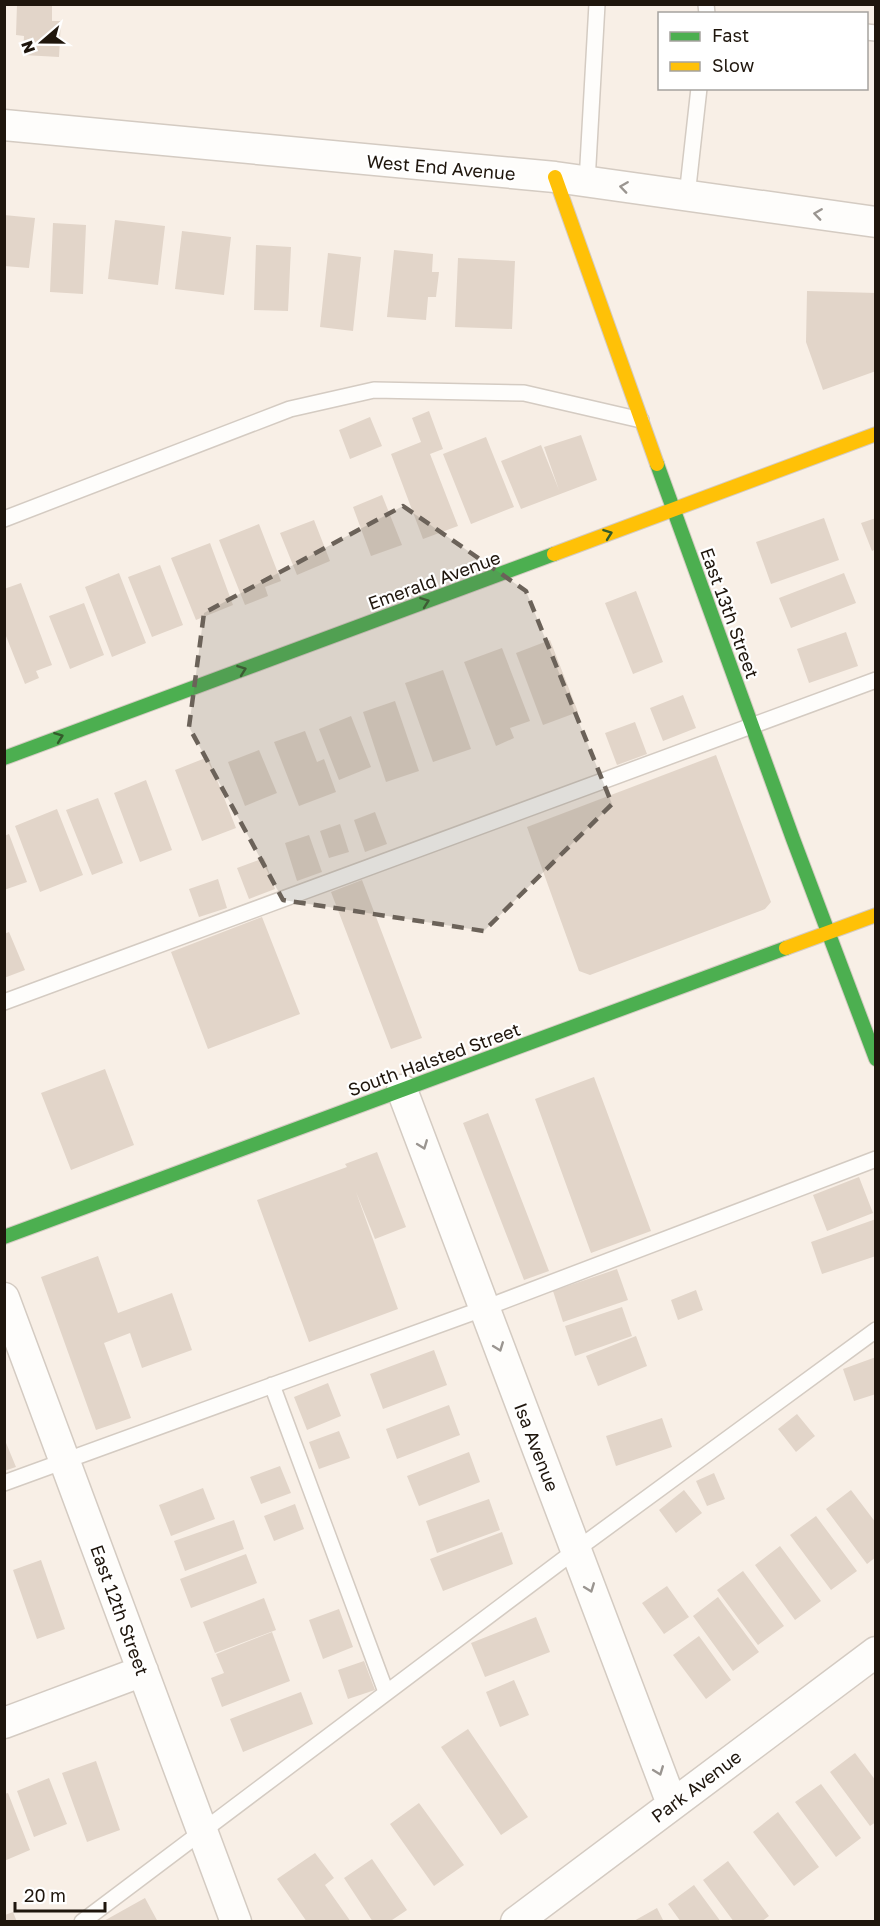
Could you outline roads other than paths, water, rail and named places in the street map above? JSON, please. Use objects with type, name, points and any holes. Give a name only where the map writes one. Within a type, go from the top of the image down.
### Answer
[{"type":"street","name":"West End Avenue","points":[[4,125],[555,177],[876,222]]},
{"type":"street","name":"East 13th Street","points":[[555,177],[673,510],[827,933],[876,1059]]},
{"type":"street","name":"Emerald Avenue","points":[[4,758],[876,434]]},
{"type":"street","name":"South Halsted Street","points":[[4,1237],[876,915]]},
{"type":"street","name":"Isa Avenue","points":[[402,1090],[672,1804]]},
{"type":"street","name":"East 12th Street","points":[[4,1298],[236,1922]]},
{"type":"street","name":"Park Avenue","points":[[516,1922],[876,1652]]},
{"type":"street","points":[[4,1723],[143,1671]]},
{"type":"lane","points":[[587,182],[597,4]]},
{"type":"lane","points":[[687,196],[699,90]]},
{"type":"lane","points":[[4,519],[290,409],[374,390],[524,393],[641,420]]},
{"type":"lane","points":[[4,1002],[876,680]]},
{"type":"lane","points":[[4,1483],[484,1308],[876,1159]]},
{"type":"lane","points":[[82,1922],[576,1550],[876,1330]]},
{"type":"lane","points":[[272,1385],[386,1692]]}]
